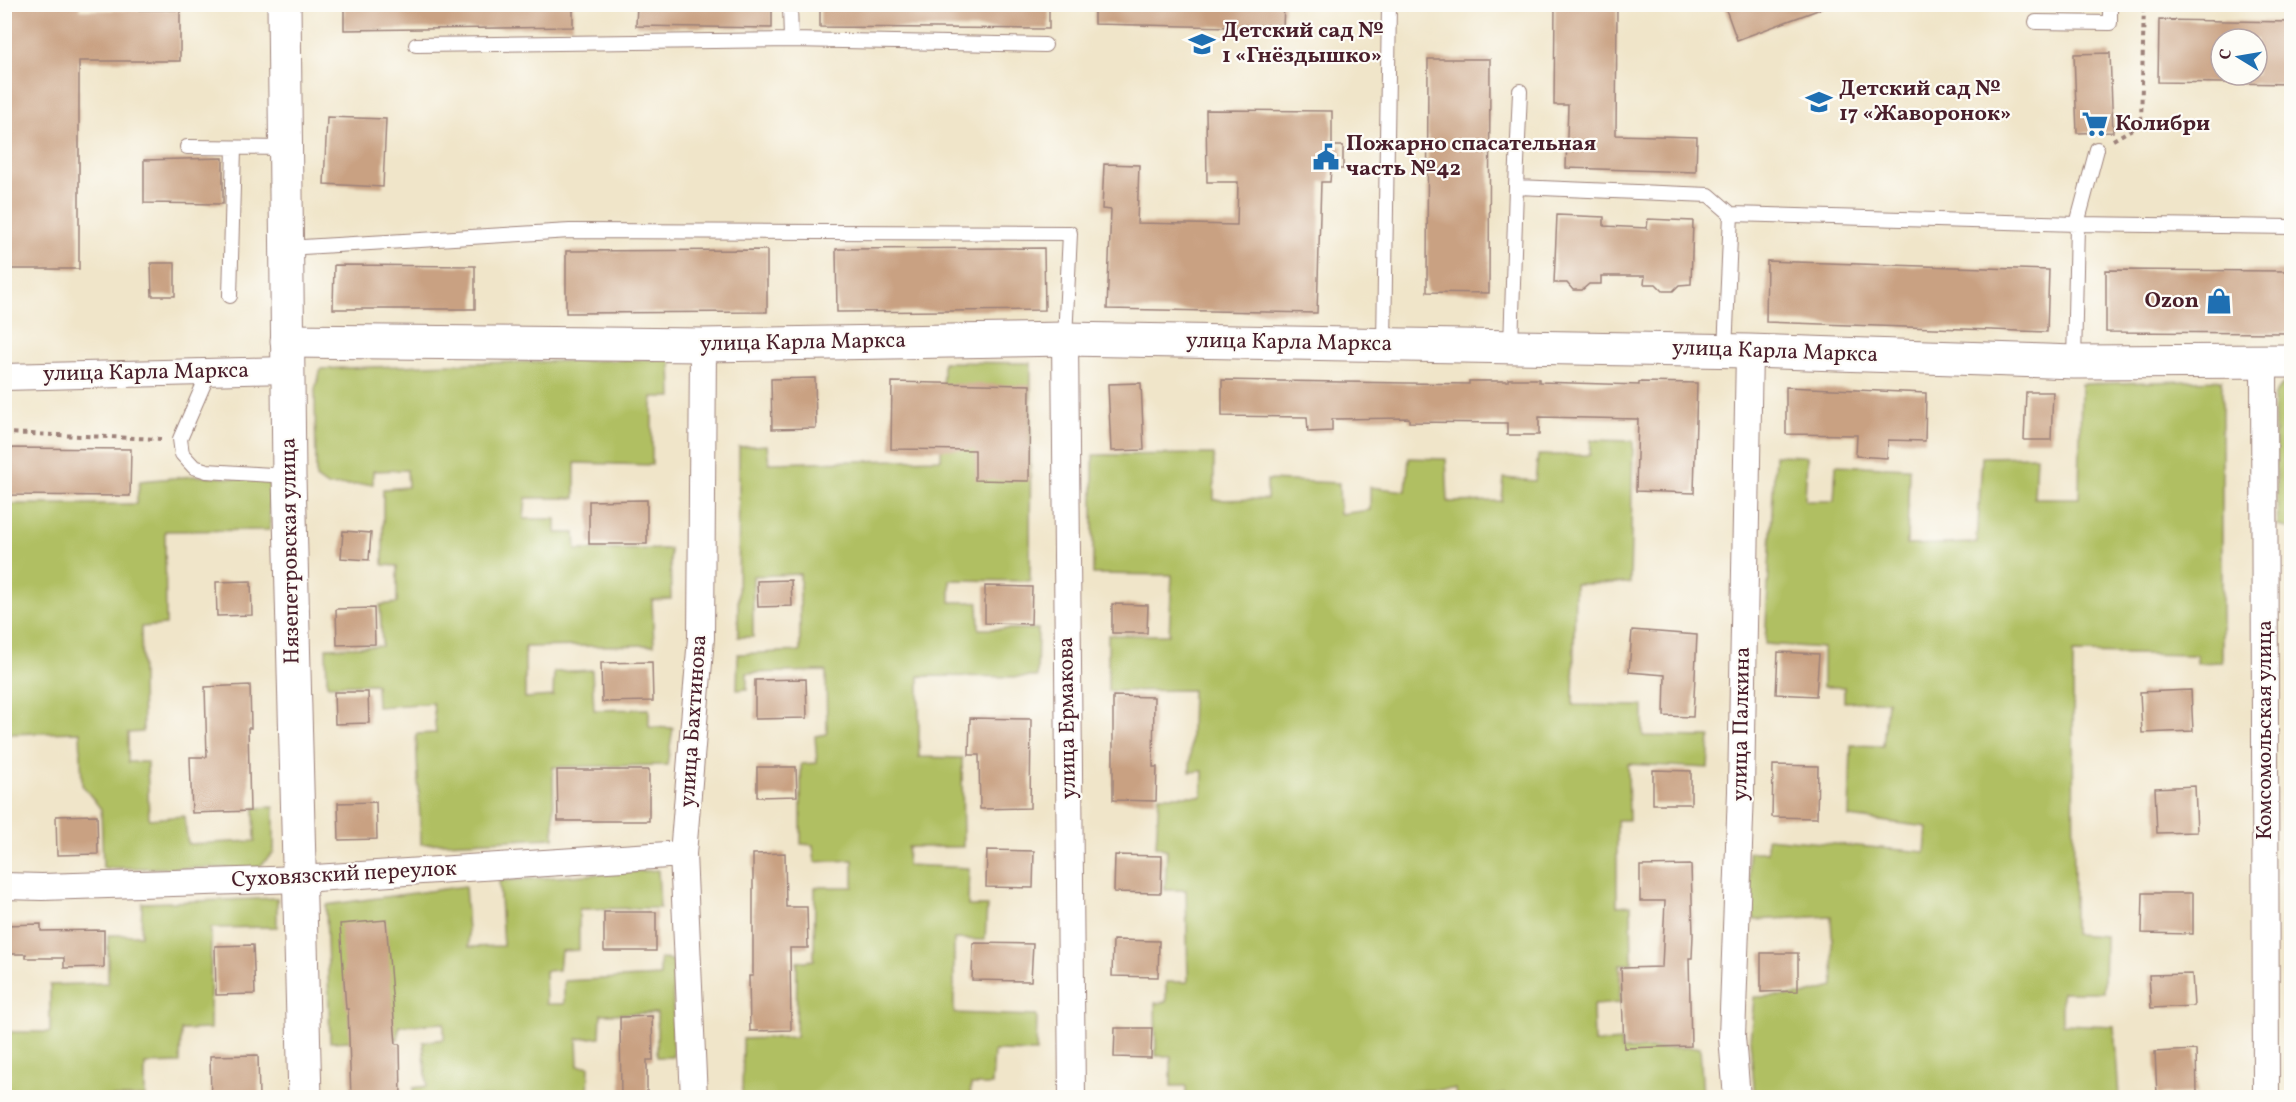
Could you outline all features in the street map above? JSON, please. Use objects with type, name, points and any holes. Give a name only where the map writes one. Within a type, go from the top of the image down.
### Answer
[{"type":"street","name":"Нязепетровская улица","points":[[284,4],[289,476],[305,1098]]},
{"type":"street","name":"улица Карла Маркса","points":[[4,377],[209,372],[287,356],[703,345],[1065,339],[1737,351],[2074,362],[2278,361]]},
{"type":"street","name":"улица Ермакова","points":[[1065,339],[1072,1098]]},
{"type":"street","name":"улица Бахтинова","points":[[694,1098],[683,854],[701,638],[703,345]]},
{"type":"street","name":"улица Палкина","points":[[1737,351],[1741,779],[1732,1037],[1737,1098]]},
{"type":"street","name":"Комсомольская улица","points":[[2266,1098],[2278,361]]},
{"type":"street","name":"Суховязский переулок","points":[[4,886],[42,887],[300,879],[683,854]]},
{"type":"lane","points":[[790,4],[791,40]]},
{"type":"lane","points":[[1384,345],[1389,4]]},
{"type":"lane","points":[[2036,22],[2110,23],[2110,4]]},
{"type":"lane","points":[[416,45],[791,40],[1045,45]]},
{"type":"lane","points":[[1511,347],[1520,91]]},
{"type":"lane","points":[[187,147],[285,148]]},
{"type":"lane","points":[[230,296],[234,148]]},
{"type":"lane","points":[[2074,362],[2078,224],[2097,149]]},
{"type":"lane","points":[[1516,187],[1709,195],[1731,214],[2078,224],[2292,227]]},
{"type":"lane","points":[[1731,214],[1737,351]]},
{"type":"lane","points":[[286,249],[570,231],[1070,233],[1065,339]]},
{"type":"lane","points":[[209,372],[180,439],[182,454],[194,467],[207,471],[289,476]]},
{"type":"path","points":[[2097,149],[2141,124],[2144,4]]},
{"type":"path","points":[[4,433],[180,439]]},
{"type":"green space","points":[[671,359],[672,397],[652,397],[652,465],[575,463],[575,498],[526,498],[524,519],[556,519],[556,533],[575,533],[576,550],[670,549],[671,599],[652,600],[654,645],[525,647],[525,698],[553,696],[554,672],[592,670],[594,710],[649,709],[649,727],[673,728],[667,765],[553,767],[554,838],[421,844],[416,734],[436,733],[433,703],[377,707],[376,684],[327,685],[326,648],[382,646],[380,605],[397,603],[397,566],[383,565],[383,489],[408,487],[407,470],[373,471],[373,484],[327,486],[316,478],[315,389],[321,369]]},
{"type":"green space","points":[[943,362],[1031,363],[1030,581],[950,580],[950,602],[978,602],[979,629],[1038,629],[1037,677],[919,676],[919,757],[962,758],[963,847],[908,847],[907,865],[969,868],[968,906],[987,906],[985,940],[954,939],[954,1013],[1037,1016],[1036,1052],[994,1051],[992,1085],[971,1085],[970,1098],[742,1097],[743,1039],[796,1037],[797,962],[814,960],[815,887],[853,887],[853,860],[815,862],[813,845],[801,844],[801,764],[817,763],[815,736],[827,734],[826,671],[747,673],[747,689],[737,690],[738,654],[800,651],[800,574],[753,576],[753,637],[738,637],[739,447],[767,445],[769,463],[941,459]]},
{"type":"green space","points":[[2222,380],[2222,662],[2197,663],[2197,655],[2073,653],[2074,934],[2105,936],[2104,992],[2062,992],[2062,1024],[2114,1026],[2119,1097],[1755,1097],[1750,1040],[1754,997],[1803,995],[1834,987],[1831,916],[1754,920],[1748,852],[1767,852],[1767,838],[1925,852],[1927,827],[1849,817],[1851,745],[1883,746],[1887,701],[1844,702],[1844,687],[1823,687],[1823,648],[1765,644],[1775,455],[1807,456],[1805,501],[1834,501],[1836,465],[1909,468],[1907,545],[1977,543],[1982,457],[2036,456],[2034,498],[2079,498],[2081,384]]},
{"type":"green space","points":[[2286,380],[2291,380],[2291,529],[2278,526],[2274,396]]},
{"type":"green space","points":[[1591,440],[1633,441],[1630,583],[1575,584],[1573,705],[1643,706],[1643,736],[1710,737],[1708,768],[1628,764],[1629,820],[1617,820],[1617,906],[1631,905],[1632,963],[1620,965],[1620,1003],[1593,1005],[1594,1043],[1621,1041],[1621,1050],[1700,1047],[1703,1097],[1506,1098],[1505,1094],[1456,1098],[1455,1089],[1411,1091],[1411,1098],[1186,1097],[1186,1086],[1171,1086],[1171,1056],[1156,1056],[1155,1003],[1166,1002],[1166,982],[1188,982],[1186,890],[1165,890],[1167,850],[1156,846],[1159,796],[1202,796],[1203,771],[1190,772],[1192,690],[1108,691],[1108,635],[1169,635],[1172,575],[1093,574],[1093,455],[1214,454],[1214,500],[1267,499],[1267,480],[1339,483],[1340,514],[1370,510],[1370,487],[1406,491],[1409,458],[1446,459],[1448,502],[1502,501],[1504,478],[1535,481],[1538,455],[1590,455]]},
{"type":"green space","points":[[195,476],[269,480],[270,530],[165,531],[166,625],[141,627],[143,732],[128,733],[128,762],[147,762],[149,819],[184,816],[188,844],[255,841],[254,808],[274,807],[274,852],[258,868],[103,868],[101,809],[82,785],[80,732],[5,734],[4,504],[136,504],[140,481]]},
{"type":"green space","points":[[658,870],[660,908],[579,909],[579,950],[561,951],[559,970],[545,971],[546,1004],[564,1004],[564,981],[660,976],[660,959],[673,960],[673,1057],[657,1057],[657,1013],[601,1014],[600,1037],[577,1039],[578,1066],[589,1066],[588,1097],[414,1097],[413,1088],[427,1086],[423,1042],[444,1039],[444,1023],[399,1026],[398,1039],[330,1042],[326,905],[465,886],[469,947],[503,946],[499,881]]},
{"type":"green space","points":[[277,898],[277,927],[211,928],[210,1029],[181,1030],[180,1063],[145,1064],[145,1097],[5,1097],[5,1032],[50,1032],[50,985],[108,983],[108,935],[141,935],[142,903]]},
{"type":"building","points":[[4,4],[80,4],[80,10],[180,10],[180,61],[79,61],[79,269],[4,269]]},
{"type":"building","points":[[344,4],[573,4],[573,27],[344,30]]},
{"type":"building","points":[[637,4],[772,4],[772,28],[636,26]]},
{"type":"building","points":[[820,4],[1049,4],[1049,29],[820,27]]},
{"type":"building","points":[[1094,4],[1284,4],[1283,28],[1094,24]]},
{"type":"building","points":[[1555,4],[1617,4],[1616,135],[1697,137],[1696,172],[1566,168],[1568,105],[1554,105]]},
{"type":"building","points":[[1724,4],[1826,4],[1826,7],[1737,40]]},
{"type":"building","points":[[2159,20],[2292,22],[2292,84],[2269,84],[2269,27],[2209,27],[2209,83],[2158,82]]},
{"type":"building","points":[[2110,53],[2113,132],[2077,133],[2074,54]]},
{"type":"building","points":[[1428,59],[1490,59],[1489,293],[1427,292]]},
{"type":"building","points":[[1206,110],[1332,111],[1332,146],[1343,146],[1343,169],[1331,169],[1330,182],[1321,182],[1317,313],[1107,309],[1111,210],[1102,209],[1104,164],[1139,165],[1137,223],[1237,225],[1238,182],[1207,182]]},
{"type":"building","points":[[327,117],[386,119],[383,187],[324,184]]},
{"type":"building","points":[[223,158],[223,204],[144,203],[144,160]]},
{"type":"building","points":[[1557,215],[1604,217],[1604,226],[1647,228],[1648,219],[1693,221],[1691,284],[1679,285],[1673,291],[1663,291],[1656,284],[1644,284],[1645,276],[1601,276],[1601,284],[1589,284],[1582,290],[1573,290],[1567,283],[1554,283]]},
{"type":"building","points":[[1044,248],[1045,310],[837,312],[836,249]]},
{"type":"building","points":[[767,250],[767,312],[566,313],[566,251]]},
{"type":"building","points":[[1767,261],[2049,270],[2047,332],[1766,322]]},
{"type":"building","points":[[151,263],[175,263],[175,296],[152,296]]},
{"type":"building","points":[[334,265],[475,266],[475,309],[333,309]]},
{"type":"building","points":[[2106,270],[2292,271],[2292,333],[2106,332]]},
{"type":"building","points":[[815,378],[816,428],[772,429],[771,379]]},
{"type":"building","points":[[1508,379],[1639,385],[1639,382],[1697,383],[1694,493],[1636,491],[1638,419],[1539,417],[1539,435],[1507,435],[1507,423],[1409,422],[1409,418],[1332,419],[1332,431],[1308,432],[1307,417],[1222,416],[1222,380],[1469,384],[1469,381],[1508,381]]},
{"type":"building","points":[[892,382],[1030,385],[1029,481],[975,480],[975,450],[891,449]]},
{"type":"building","points":[[1141,383],[1144,450],[1111,451],[1108,384]]},
{"type":"building","points":[[1786,387],[1926,393],[1925,441],[1888,440],[1887,458],[1856,456],[1857,435],[1786,434]]},
{"type":"building","points":[[2026,392],[2053,392],[2051,440],[2024,440]]},
{"type":"building","points":[[4,448],[131,449],[130,496],[4,495]]},
{"type":"building","points":[[647,500],[647,544],[589,544],[589,501]]},
{"type":"building","points":[[343,531],[371,533],[369,560],[341,558]]},
{"type":"building","points":[[791,580],[792,606],[758,607],[757,581]]},
{"type":"building","points":[[251,581],[252,615],[217,616],[216,582]]},
{"type":"building","points":[[985,586],[1032,587],[1031,624],[985,623]]},
{"type":"building","points":[[1112,604],[1148,605],[1147,633],[1112,633]]},
{"type":"building","points":[[374,608],[375,644],[337,645],[336,609]]},
{"type":"building","points":[[1632,630],[1697,635],[1693,717],[1664,716],[1665,675],[1629,672]]},
{"type":"building","points":[[1778,652],[1819,654],[1816,696],[1776,694]]},
{"type":"building","points":[[652,662],[653,701],[602,702],[601,663]]},
{"type":"building","points":[[806,679],[807,718],[755,719],[755,680]]},
{"type":"building","points":[[250,685],[251,728],[248,728],[250,811],[192,813],[190,757],[207,757],[205,687]]},
{"type":"building","points":[[2191,690],[2193,731],[2142,733],[2140,692]]},
{"type":"building","points":[[334,692],[368,692],[369,723],[335,724]]},
{"type":"building","points":[[1113,696],[1154,697],[1153,767],[1157,767],[1156,801],[1113,800]]},
{"type":"building","points":[[970,718],[1031,719],[1030,808],[980,809],[979,755],[969,755]]},
{"type":"building","points":[[1773,765],[1818,766],[1817,818],[1772,817]]},
{"type":"building","points":[[757,767],[796,767],[797,796],[757,797]]},
{"type":"building","points":[[557,770],[649,770],[649,821],[558,821]]},
{"type":"building","points":[[1653,770],[1691,771],[1691,804],[1653,804]]},
{"type":"building","points":[[2195,786],[2197,832],[2157,833],[2155,788]]},
{"type":"building","points":[[376,802],[377,839],[339,840],[338,803]]},
{"type":"building","points":[[97,815],[98,854],[57,855],[56,816]]},
{"type":"building","points":[[987,850],[1034,851],[1033,888],[986,887]]},
{"type":"building","points":[[785,853],[786,907],[807,907],[808,948],[790,948],[791,1030],[750,1031],[749,976],[753,976],[753,854]]},
{"type":"building","points":[[1115,855],[1162,856],[1161,893],[1114,892]]},
{"type":"building","points":[[1691,865],[1693,935],[1692,958],[1689,958],[1691,1046],[1624,1048],[1621,968],[1662,967],[1665,901],[1640,901],[1640,866]]},
{"type":"building","points":[[2143,893],[2193,893],[2193,934],[2142,933]]},
{"type":"building","points":[[604,912],[656,912],[656,951],[604,951]]},
{"type":"building","points":[[386,920],[396,1044],[400,1044],[401,1098],[351,1098],[348,1009],[346,1009],[340,924]]},
{"type":"building","points":[[41,924],[41,931],[104,930],[104,967],[64,968],[64,958],[26,958],[26,954],[4,954],[4,925]]},
{"type":"building","points":[[1113,940],[1159,941],[1158,977],[1112,976]]},
{"type":"building","points":[[973,943],[1033,944],[1031,981],[972,980]]},
{"type":"building","points":[[253,945],[255,994],[216,995],[215,946]]},
{"type":"building","points":[[1761,953],[1798,953],[1798,991],[1761,992]]},
{"type":"building","points":[[2192,974],[2194,1006],[2151,1008],[2149,975]]},
{"type":"building","points":[[652,1016],[653,1060],[647,1060],[647,1098],[621,1098],[620,1017]]},
{"type":"building","points":[[1115,1028],[1152,1028],[1151,1058],[1114,1057]]},
{"type":"building","points":[[2196,1050],[2197,1093],[2157,1095],[2155,1052]]},
{"type":"building","points":[[258,1055],[259,1098],[211,1098],[210,1056]]},
{"type":"place","name":"Детский сад № 1 «Гнёздышко»","points":[[1202,44]]},
{"type":"place","name":"Детский сад № 17 «Жаворонок»","points":[[1819,102]]},
{"type":"place","name":"Колибри","points":[[2095,124]]},
{"type":"place","name":"Пожарно спасательная часть №42","points":[[1326,157]]},
{"type":"place","name":"Ozon","points":[[2219,301]]}]
